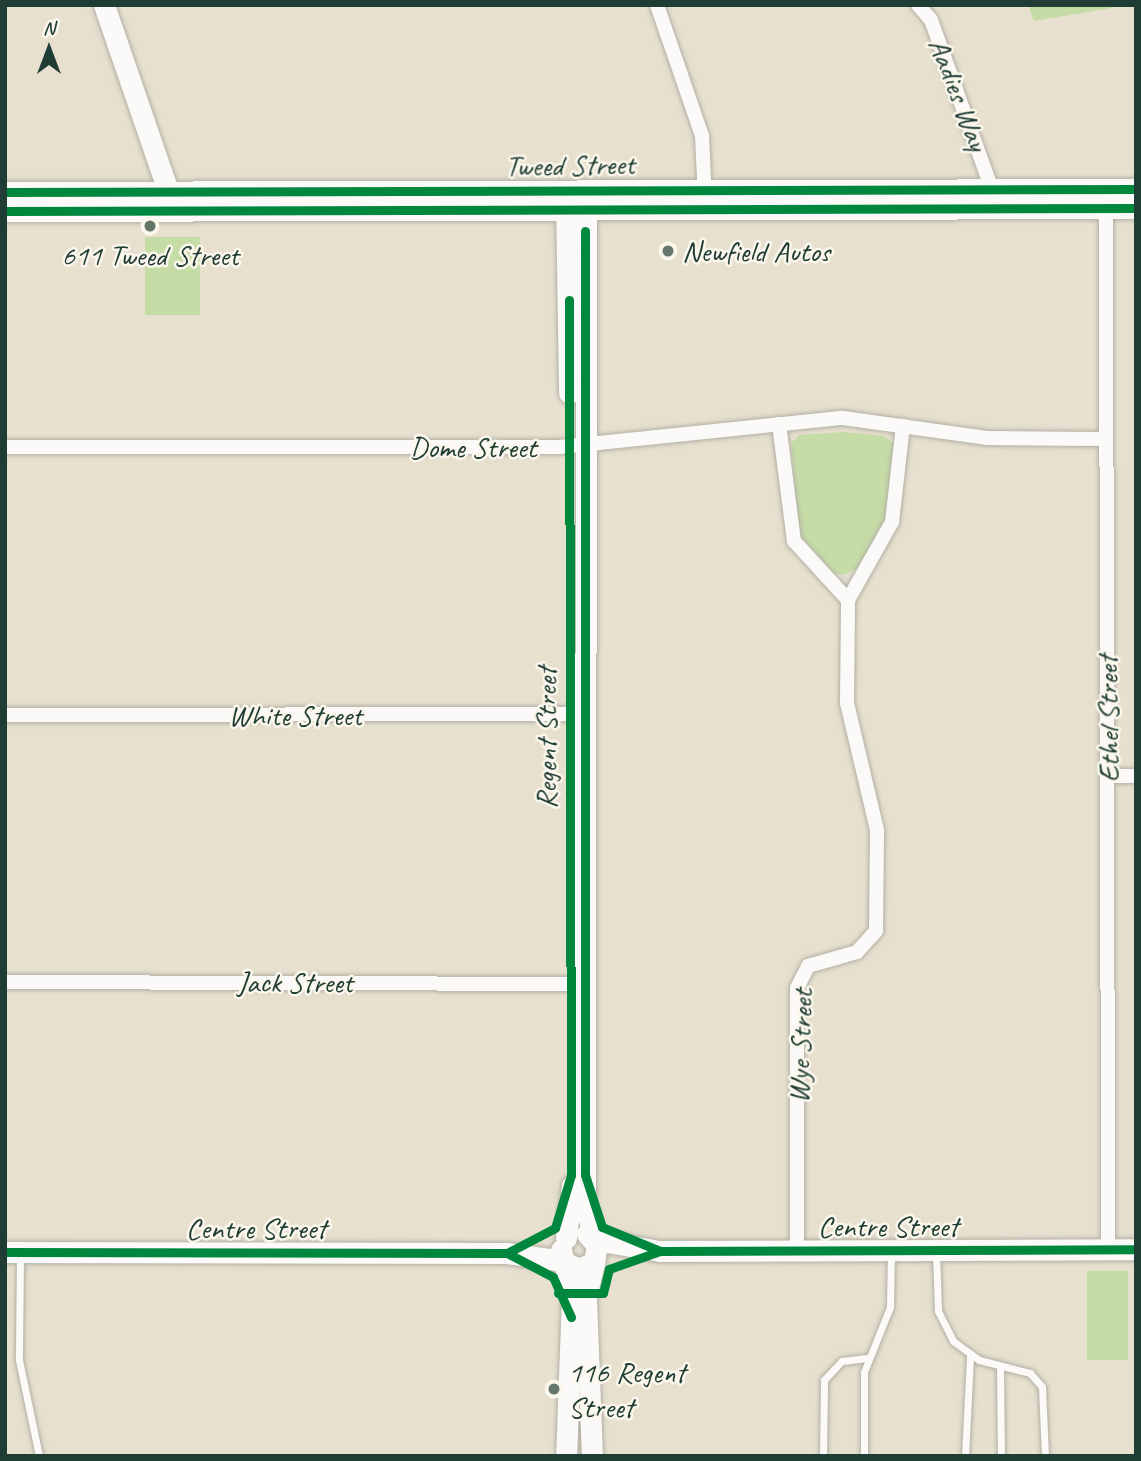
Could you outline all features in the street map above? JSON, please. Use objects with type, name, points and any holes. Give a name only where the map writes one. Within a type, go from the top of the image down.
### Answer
[{"type":"street","points":[[104,5],[172,201]]},
{"type":"street","points":[[657,5],[699,125],[705,209]]},
{"type":"street","name":"Aadies Way","points":[[918,5],[931,20],[992,189]]},
{"type":"street","name":"Tweed Street","points":[[576,200],[704,187],[992,189],[1106,199],[1136,208]]},
{"type":"street","name":"Tweed Street","points":[[5,192],[172,201],[576,200],[705,209],[1106,199],[1136,189]]},
{"type":"street","name":"Ethel Street","points":[[1106,199],[1108,1250]]},
{"type":"street","name":"Regent Street","points":[[576,200],[578,984],[585,1205],[595,1251],[586,1297],[592,1456]]},
{"type":"street","name":"Tweed Street","points":[[5,211],[172,201]]},
{"type":"street","name":"Dome Street","points":[[5,447],[577,444],[691,438],[779,424],[843,418],[987,438],[1105,439]]},
{"type":"street","points":[[779,424],[794,541],[848,600]]},
{"type":"street","name":"Wye Street","points":[[797,1250],[797,988],[817,960],[866,947],[877,916],[877,830],[847,703],[848,600],[895,515],[903,426]]},
{"type":"street","name":"White Street","points":[[5,715],[577,714]]},
{"type":"street","points":[[1109,776],[1136,776]]},
{"type":"street","name":"Jack Street","points":[[5,982],[578,984]]},
{"type":"street","name":"Regent Street","points":[[564,1261],[572,1210],[578,984]]},
{"type":"street","name":"Centre Street","points":[[507,1253],[580,1232],[595,1251]]},
{"type":"street","name":"Centre Street","points":[[13,1252],[507,1253],[564,1261],[579,1269],[595,1251],[1136,1250]]},
{"type":"street","points":[[564,1261],[572,1296],[566,1456]]},
{"type":"lane","points":[[864,1456],[867,1358],[890,1307],[891,1250]]},
{"type":"lane","points":[[936,1250],[940,1317],[970,1356],[1030,1373],[1042,1387],[1045,1456]]},
{"type":"lane","points":[[13,1252],[19,1360],[39,1456]]},
{"type":"lane","points":[[965,1456],[970,1356]]},
{"type":"lane","points":[[823,1456],[824,1380],[842,1361],[867,1358]]},
{"type":"lane","points":[[1000,1366],[1001,1456]]},
{"type":"green space","points":[[1028,5],[1111,5],[1112,8],[1034,21]]},
{"type":"green space","points":[[145,237],[200,237],[200,315],[145,315]]},
{"type":"green space","points":[[844,432],[884,436],[895,445],[887,518],[860,568],[842,575],[832,573],[799,534],[791,443],[799,435]]},
{"type":"green space","points":[[1087,1271],[1128,1271],[1128,1360],[1087,1360]]},
{"type":"cycle path","points":[[5,192],[1136,189]]},
{"type":"cycle path","points":[[5,211],[1136,208]]},
{"type":"cycle path","points":[[558,1293],[603,1293],[609,1269],[660,1251],[602,1227],[585,1175],[585,231]]},
{"type":"cycle path","points":[[569,300],[571,1175],[555,1228],[507,1253],[553,1277],[571,1317]]},
{"type":"cycle path","points":[[660,1251],[1136,1249]]},
{"type":"cycle path","points":[[5,1252],[507,1253]]},
{"type":"place","name":"611 Tweed Street","points":[[150,226]]},
{"type":"place","name":"Newfield Autos","points":[[668,251]]},
{"type":"place","name":"116 Regent Street","points":[[554,1389]]}]
